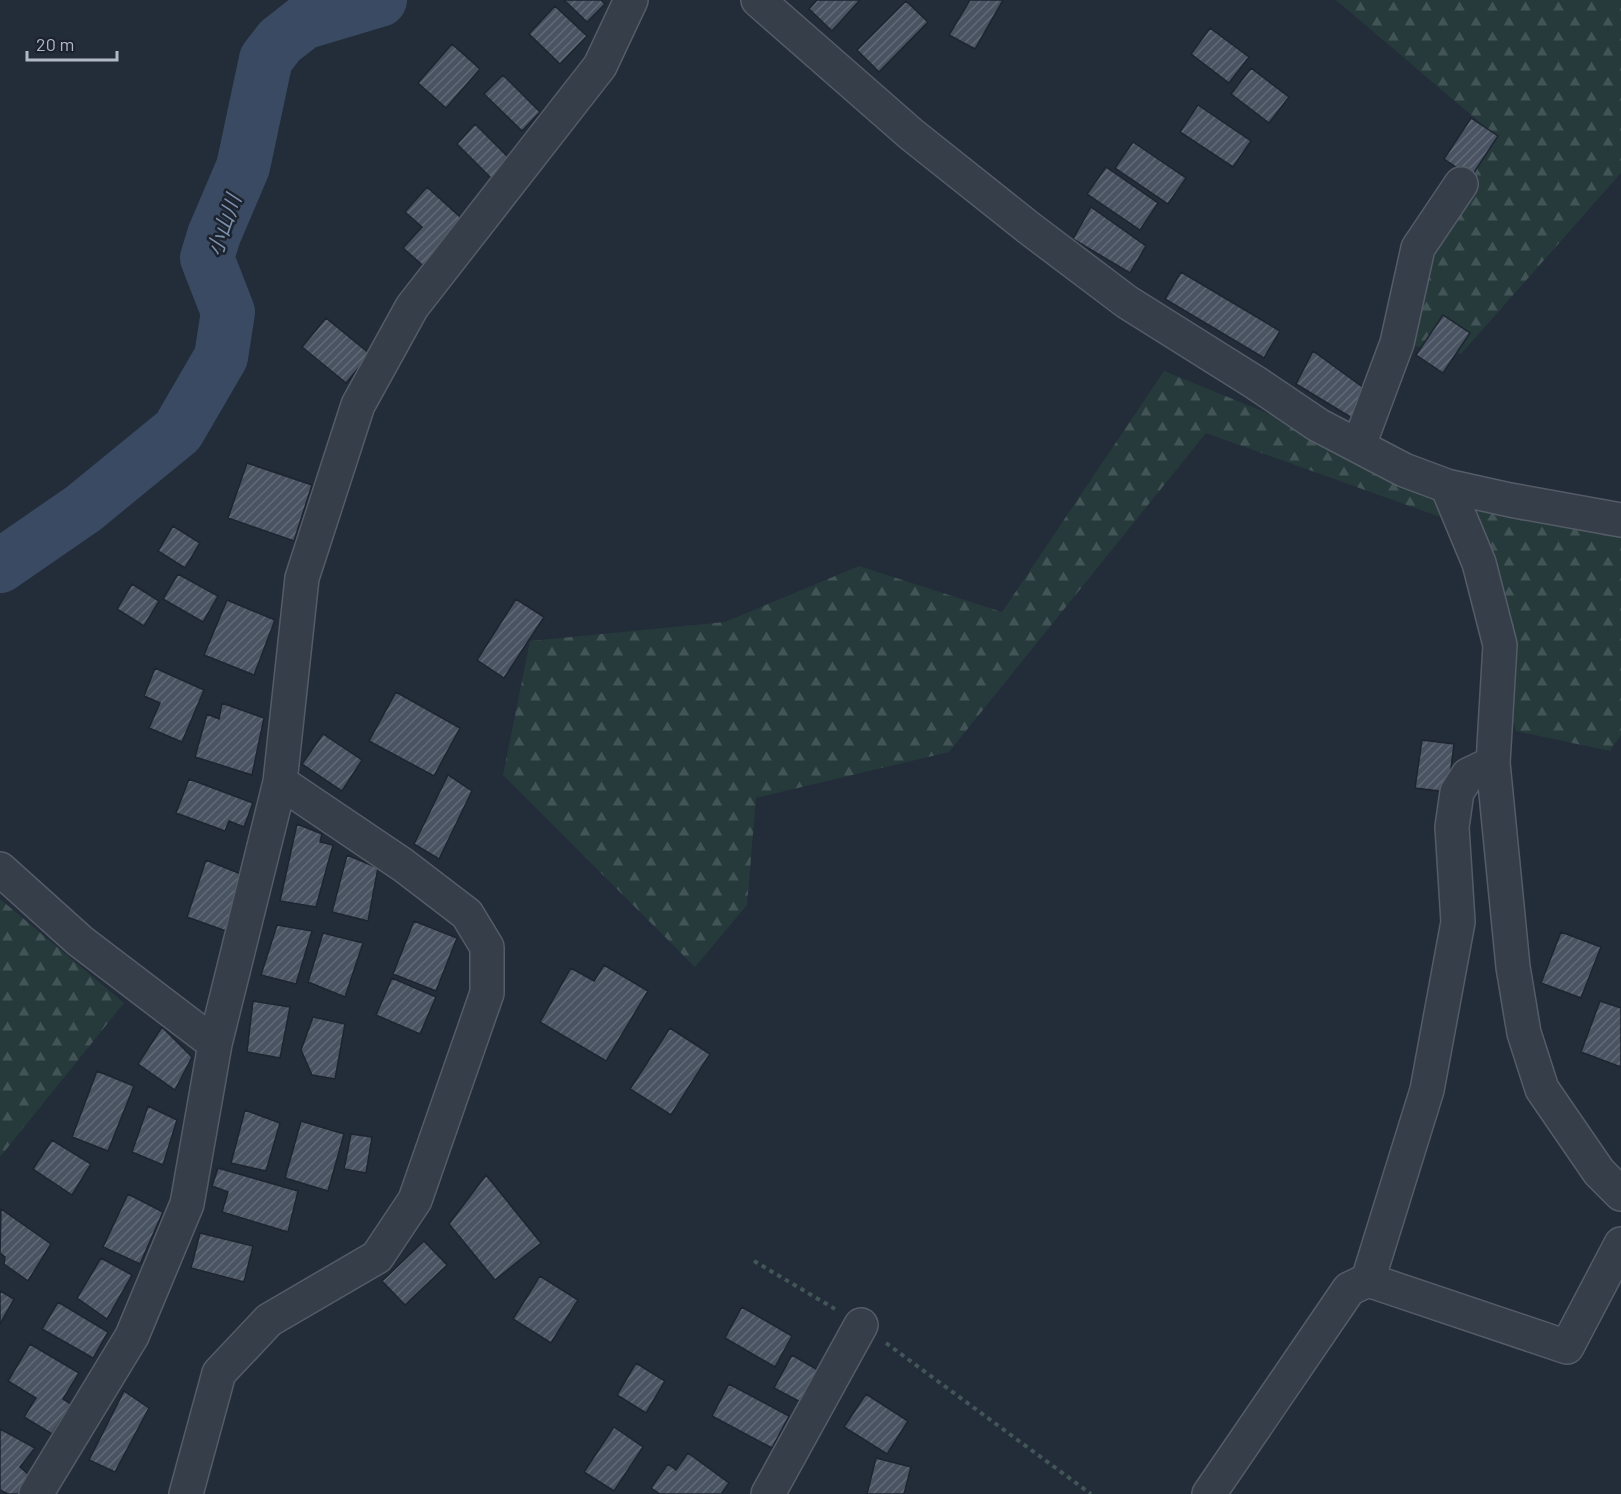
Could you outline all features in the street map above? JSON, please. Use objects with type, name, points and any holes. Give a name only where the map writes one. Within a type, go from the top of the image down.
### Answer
[{"type":"street","points":[[36,1494],[132,1336],[187,1204],[215,1044],[280,782],[302,578],[358,405],[412,307],[600,66],[631,0]]},
{"type":"street","points":[[758,0],[911,134],[1029,228],[1127,302],[1318,425],[1404,470],[1447,486],[1621,520]]},
{"type":"street","points":[[1359,445],[1397,343],[1418,248],[1461,184]]},
{"type":"street","points":[[1447,486],[1479,563],[1500,645],[1493,763],[1513,968],[1524,1033],[1542,1089],[1599,1172],[1621,1194]]},
{"type":"street","points":[[1368,1280],[1426,1090],[1456,933],[1458,922],[1452,827],[1457,792],[1467,775],[1493,763]]},
{"type":"street","points":[[186,1494],[219,1373],[269,1320],[377,1257],[415,1200],[487,993],[487,947],[467,914],[403,865],[280,782]]},
{"type":"street","points":[[0,869],[80,941],[215,1044]]},
{"type":"street","points":[[1209,1494],[1350,1289],[1368,1280],[1567,1347],[1621,1244]]},
{"type":"street","points":[[768,1494],[861,1325]]},
{"type":"path","points":[[754,1261],[861,1325],[1091,1494]]},
{"type":"green space","points":[[1336,0],[1621,0],[1621,173],[1461,354],[1397,343],[1484,126]]},
{"type":"green space","points":[[1164,371],[1422,476],[1621,516],[1621,735],[1610,751],[1516,731],[1457,523],[1206,433],[949,752],[756,798],[747,905],[695,967],[503,775],[530,641],[725,622],[859,566],[1002,612]]},
{"type":"green space","points":[[0,899],[124,1003],[0,1157]]},
{"type":"building","points":[[564,0],[601,0],[605,4],[587,22]]},
{"type":"building","points":[[817,0],[860,0],[832,31],[809,9]]},
{"type":"building","points":[[970,0],[1003,0],[975,49],[949,35]]},
{"type":"building","points":[[906,1],[928,22],[879,72],[857,50]]},
{"type":"building","points":[[555,6],[587,36],[560,64],[529,34]]},
{"type":"building","points":[[1210,28],[1249,57],[1229,83],[1191,54]]},
{"type":"building","points":[[452,44],[480,69],[446,108],[418,83]]},
{"type":"building","points":[[1251,68],[1289,97],[1269,123],[1231,94]]},
{"type":"building","points":[[503,75],[540,112],[522,131],[484,94]]},
{"type":"building","points":[[1198,105],[1251,141],[1233,167],[1180,132]]},
{"type":"building","points":[[1471,118],[1498,136],[1471,177],[1444,159]]},
{"type":"building","points":[[475,124],[513,162],[494,181],[457,144]]},
{"type":"building","points":[[1133,142],[1186,178],[1168,204],[1115,168]]},
{"type":"building","points":[[1106,167],[1158,203],[1140,230],[1087,194]]},
{"type":"building","points":[[427,187],[470,226],[429,271],[403,248],[422,227],[405,212]]},
{"type":"building","points":[[1091,207],[1146,246],[1130,273],[1073,239]]},
{"type":"building","points":[[1181,272],[1280,331],[1264,358],[1165,299]]},
{"type":"building","points":[[1443,315],[1470,333],[1443,373],[1416,355]]},
{"type":"building","points":[[326,318],[370,354],[346,383],[302,347]]},
{"type":"building","points":[[1313,351],[1368,391],[1352,418],[1296,384]]},
{"type":"building","points":[[247,463],[312,485],[294,541],[228,518]]},
{"type":"building","points":[[173,526],[200,543],[185,568],[158,551]]},
{"type":"building","points":[[178,574],[218,596],[203,622],[163,599]]},
{"type":"building","points":[[132,584],[159,601],[144,626],[117,609]]},
{"type":"building","points":[[516,599],[544,617],[504,678],[477,660]]},
{"type":"building","points":[[227,600],[275,620],[254,675],[204,655]]},
{"type":"building","points":[[155,668],[204,690],[182,742],[149,728],[160,703],[144,696]]},
{"type":"building","points":[[396,692],[460,728],[434,776],[369,741]]},
{"type":"building","points":[[222,703],[264,718],[252,775],[195,757],[207,714],[219,719]]},
{"type":"building","points":[[323,734],[362,760],[342,791],[302,764]]},
{"type":"building","points":[[1422,740],[1454,744],[1448,792],[1415,788]]},
{"type":"building","points":[[448,775],[472,791],[439,859],[414,844]]},
{"type":"building","points":[[189,779],[253,803],[244,827],[229,821],[225,831],[176,813]]},
{"type":"building","points":[[297,824],[322,834],[320,842],[333,845],[316,907],[280,901]]},
{"type":"building","points":[[347,855],[378,868],[368,921],[332,912]]},
{"type":"building","points":[[206,860],[241,874],[226,931],[187,917]]},
{"type":"building","points":[[414,921],[457,938],[436,991],[393,974]]},
{"type":"building","points":[[277,925],[312,931],[296,984],[261,975]]},
{"type":"building","points":[[1561,932],[1601,947],[1581,998],[1541,983]]},
{"type":"building","points":[[323,933],[363,943],[345,997],[308,982]]},
{"type":"building","points":[[604,965],[648,991],[606,1061],[540,1022],[571,968],[594,981]]},
{"type":"building","points":[[392,978],[436,997],[420,1034],[376,1015]]},
{"type":"building","points":[[253,1001],[290,1007],[280,1058],[247,1052]]},
{"type":"building","points":[[1600,1001],[1621,1008],[1621,1067],[1581,1052]]},
{"type":"building","points":[[313,1017],[345,1024],[335,1079],[312,1075],[301,1050]]},
{"type":"building","points":[[162,1027],[192,1057],[175,1090],[138,1064]]},
{"type":"building","points":[[670,1028],[710,1054],[671,1115],[630,1089]]},
{"type":"building","points":[[97,1071],[134,1086],[108,1151],[72,1137]]},
{"type":"building","points":[[148,1106],[177,1120],[163,1165],[132,1152]]},
{"type":"building","points":[[245,1110],[280,1123],[266,1171],[231,1163]]},
{"type":"building","points":[[301,1121],[344,1134],[328,1191],[285,1178]]},
{"type":"building","points":[[351,1134],[372,1137],[366,1173],[344,1169]]},
{"type":"building","points":[[52,1140],[91,1164],[72,1195],[33,1169]]},
{"type":"building","points":[[218,1168],[298,1191],[288,1232],[222,1212],[228,1192],[212,1186]]},
{"type":"building","points":[[486,1175],[541,1243],[495,1280],[449,1224]]},
{"type":"building","points":[[128,1194],[163,1212],[140,1264],[103,1247]]},
{"type":"building","points":[[1,1209],[51,1244],[28,1281],[4,1264],[5,1257],[0,1253]]},
{"type":"building","points":[[200,1233],[253,1246],[244,1282],[191,1268]]},
{"type":"building","points":[[424,1241],[447,1265],[405,1305],[382,1281]]},
{"type":"building","points":[[101,1258],[132,1275],[107,1319],[77,1298]]},
{"type":"building","points":[[540,1276],[578,1300],[551,1343],[513,1319]]},
{"type":"building","points":[[0,1291],[14,1299],[0,1324]]},
{"type":"building","points":[[58,1302],[108,1332],[93,1358],[42,1329]]},
{"type":"building","points":[[742,1307],[792,1336],[775,1367],[725,1338]]},
{"type":"building","points":[[30,1344],[79,1373],[63,1399],[71,1404],[52,1434],[24,1417],[36,1398],[8,1381]]},
{"type":"building","points":[[792,1355],[823,1373],[806,1405],[774,1388]]},
{"type":"building","points":[[636,1363],[665,1381],[646,1413],[617,1395]]},
{"type":"building","points":[[729,1384],[789,1416],[772,1448],[712,1416]]},
{"type":"building","points":[[124,1391],[149,1408],[115,1472],[89,1460]]},
{"type":"building","points":[[866,1394],[908,1421],[887,1454],[844,1427]]},
{"type":"building","points":[[614,1427],[643,1447],[614,1491],[584,1472]]},
{"type":"building","points":[[0,1429],[35,1448],[20,1467],[28,1474],[18,1494],[8,1494],[0,1490]]},
{"type":"building","points":[[688,1453],[729,1483],[721,1494],[660,1494],[651,1488],[668,1464],[676,1470]]},
{"type":"building","points":[[876,1458],[911,1467],[904,1494],[867,1494]]},
{"type":"waterway","name":"小山川","points":[[0,566],[84,508],[178,431],[221,357],[228,312],[207,258],[214,235],[243,167],[266,59],[280,41],[303,23],[380,0]]}]
